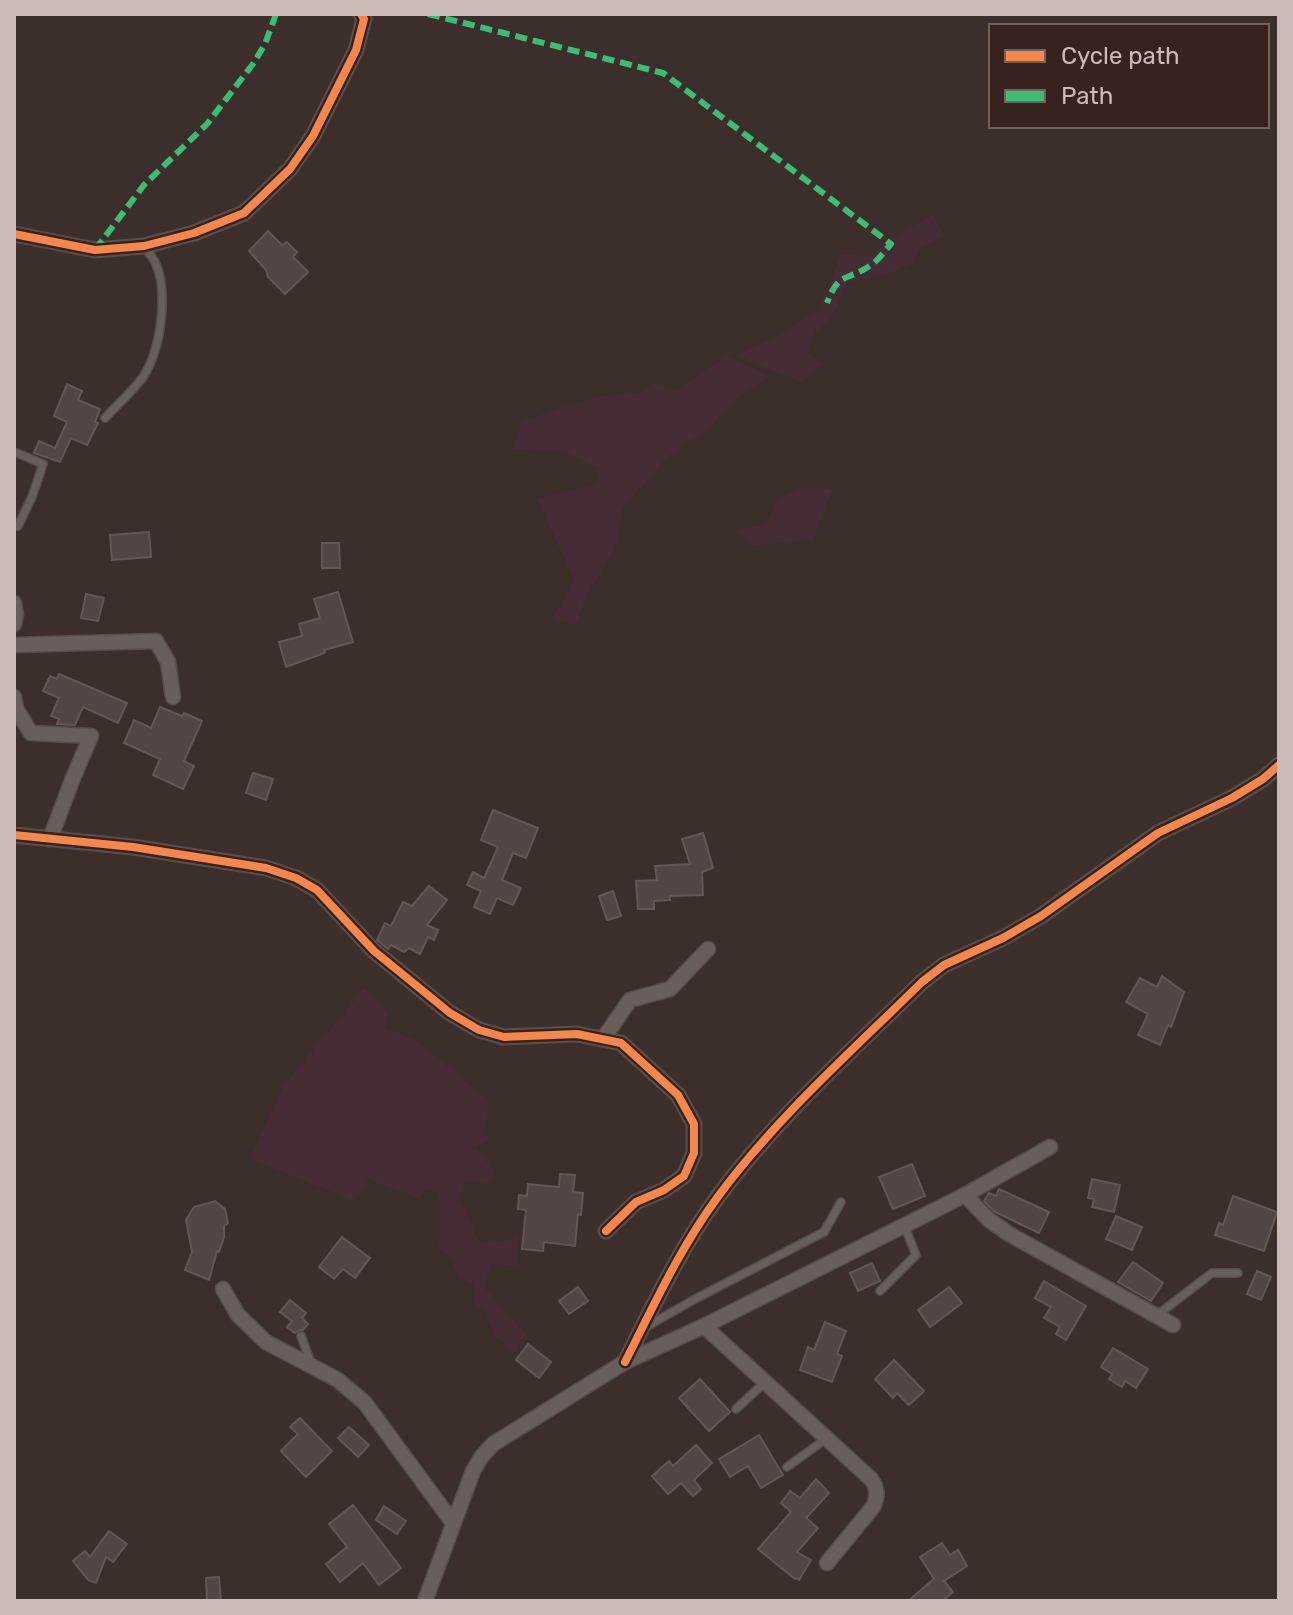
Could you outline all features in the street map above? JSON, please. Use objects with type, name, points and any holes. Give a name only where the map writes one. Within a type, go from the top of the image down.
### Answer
[{"type":"street","points":[[14,234],[95,250],[144,246],[194,233],[244,213],[290,169],[313,136],[356,50],[364,19],[361,14]]},
{"type":"street","points":[[14,603],[14,624]]},
{"type":"street","points":[[14,645],[156,641],[168,662],[173,697]]},
{"type":"street","points":[[14,697],[16,709],[31,733],[91,736],[50,839]]},
{"type":"street","points":[[625,1362],[679,1256],[716,1199],[801,1101],[922,982],[944,965],[1003,938],[1041,916],[1158,833],[1232,798],[1279,765]]},
{"type":"street","points":[[14,835],[133,847],[266,868],[296,878],[317,890],[374,951],[450,1013],[479,1030],[504,1037],[577,1034],[621,1043],[678,1095],[694,1124],[694,1153],[684,1176],[664,1190],[636,1202],[606,1231]]},
{"type":"street","points":[[603,1039],[630,1000],[670,989],[708,949]]},
{"type":"street","points":[[425,1601],[473,1471],[493,1444],[625,1362],[704,1326],[965,1195],[1050,1147]]},
{"type":"street","points":[[965,1195],[989,1220],[1009,1234],[1173,1325]]},
{"type":"street","points":[[223,1289],[238,1315],[266,1342],[338,1380],[365,1403],[453,1523]]},
{"type":"street","points":[[704,1326],[871,1479],[877,1493],[873,1507],[827,1563]]},
{"type":"lane","points":[[105,418],[143,376],[155,353],[163,298],[155,263],[144,246]]},
{"type":"lane","points":[[14,454],[43,464],[18,526]]},
{"type":"lane","points":[[642,1330],[824,1232],[841,1202]]},
{"type":"lane","points":[[880,1291],[916,1255],[904,1225]]},
{"type":"lane","points":[[1156,1316],[1212,1273],[1238,1273]]},
{"type":"lane","points":[[301,1336],[313,1367]]},
{"type":"lane","points":[[736,1409],[765,1382]]},
{"type":"lane","points":[[787,1467],[827,1438]]},
{"type":"shaded area","points":[[933,215],[945,236],[921,247],[911,264],[848,283],[832,316],[815,333],[808,353],[824,364],[802,383],[736,355],[784,333],[820,308],[841,254],[872,256],[884,243]]},
{"type":"shaded area","points":[[727,356],[769,376],[732,401],[706,432],[682,444],[623,508],[618,542],[585,600],[576,625],[552,618],[574,580],[537,499],[596,484],[600,469],[567,452],[511,449],[523,421],[594,397],[643,392],[652,383],[677,390]]},
{"type":"shaded area","points":[[806,487],[833,489],[813,540],[751,546],[737,530],[766,524],[778,498]]},
{"type":"shaded area","points":[[364,988],[388,1013],[387,1029],[416,1040],[490,1102],[483,1133],[490,1139],[476,1147],[494,1171],[491,1183],[465,1181],[459,1198],[480,1242],[508,1241],[519,1229],[517,1266],[492,1264],[484,1287],[528,1337],[515,1353],[494,1336],[485,1311],[474,1304],[474,1285],[458,1278],[451,1257],[439,1248],[440,1197],[436,1192],[426,1188],[419,1199],[369,1179],[354,1201],[250,1159],[282,1088]]},
{"type":"building","points":[[268,231],[282,245],[287,242],[297,252],[293,257],[308,272],[285,294],[249,251]]},
{"type":"building","points":[[67,384],[82,391],[78,400],[100,409],[95,422],[98,423],[87,445],[71,438],[60,462],[34,453],[39,441],[55,448],[67,422],[54,416]]},
{"type":"building","points":[[149,532],[151,557],[112,560],[110,535]]},
{"type":"building","points":[[322,543],[339,543],[340,568],[322,568]]},
{"type":"building","points":[[338,592],[353,642],[324,650],[325,653],[286,667],[279,642],[302,636],[299,624],[320,618],[314,599]]},
{"type":"building","points":[[86,594],[104,598],[98,621],[81,618]]},
{"type":"building","points":[[59,674],[127,703],[118,723],[83,707],[75,725],[57,724],[59,719],[51,716],[59,698],[43,691],[50,676],[57,679]]},
{"type":"building","points":[[160,707],[202,721],[184,761],[194,766],[183,789],[153,775],[160,759],[124,743],[134,720],[151,728]]},
{"type":"building","points":[[253,773],[273,779],[266,800],[246,793]]},
{"type":"building","points":[[493,810],[538,828],[526,858],[513,853],[502,880],[521,888],[513,905],[497,898],[490,914],[474,907],[481,891],[467,885],[473,872],[484,878],[498,847],[481,840]]},
{"type":"building","points":[[703,833],[713,868],[702,872],[703,895],[670,896],[670,900],[654,901],[654,909],[638,909],[636,881],[657,880],[655,866],[690,864],[682,839]]},
{"type":"building","points":[[429,886],[447,900],[427,925],[438,930],[434,940],[428,937],[420,954],[409,948],[404,952],[391,945],[388,949],[377,940],[385,923],[391,926],[403,902],[412,906]]},
{"type":"building","points":[[613,891],[621,916],[607,920],[599,896]]},
{"type":"building","points":[[1162,976],[1184,992],[1171,1027],[1168,1025],[1160,1045],[1138,1035],[1148,1014],[1126,1002],[1140,978],[1157,987]]},
{"type":"building","points":[[912,1164],[925,1196],[893,1209],[879,1177]]},
{"type":"building","points":[[560,1174],[575,1175],[573,1192],[583,1193],[575,1246],[544,1242],[543,1251],[522,1249],[526,1210],[518,1209],[519,1195],[527,1196],[528,1184],[559,1187]]},
{"type":"building","points":[[1092,1179],[1120,1185],[1114,1212],[1092,1207],[1094,1199],[1088,1198]]},
{"type":"building","points":[[999,1189],[1049,1212],[1039,1233],[995,1212],[984,1201],[989,1193],[996,1196]]},
{"type":"building","points":[[1233,1196],[1277,1212],[1264,1251],[1215,1235],[1219,1223],[1223,1225]]},
{"type":"building","points":[[215,1201],[225,1209],[228,1223],[224,1226],[224,1237],[209,1280],[185,1270],[192,1252],[186,1220],[194,1207]]},
{"type":"building","points":[[1116,1216],[1142,1227],[1132,1250],[1106,1239]]},
{"type":"building","points":[[342,1237],[370,1258],[355,1278],[343,1269],[334,1279],[319,1267]]},
{"type":"building","points":[[1133,1262],[1163,1283],[1151,1301],[1118,1282]]},
{"type":"building","points":[[872,1263],[880,1281],[858,1291],[850,1273]]},
{"type":"building","points":[[1257,1271],[1271,1277],[1261,1300],[1247,1294]]},
{"type":"building","points":[[1044,1281],[1086,1306],[1066,1340],[1056,1334],[1060,1327],[1044,1318],[1051,1307],[1035,1298]]},
{"type":"building","points":[[578,1287],[588,1301],[569,1314],[559,1301]]},
{"type":"building","points":[[949,1287],[962,1303],[930,1327],[918,1310]]},
{"type":"building","points":[[290,1300],[306,1313],[302,1318],[308,1324],[295,1333],[287,1327],[292,1321],[280,1312]]},
{"type":"building","points":[[825,1322],[846,1331],[837,1354],[842,1356],[832,1382],[800,1370],[808,1347],[814,1350]]},
{"type":"building","points":[[528,1344],[551,1362],[539,1378],[516,1360]]},
{"type":"building","points":[[1113,1348],[1148,1369],[1136,1388],[1125,1381],[1122,1387],[1109,1379],[1112,1374],[1101,1367]]},
{"type":"building","points":[[894,1360],[924,1391],[909,1405],[897,1393],[893,1398],[875,1379]]},
{"type":"building","points":[[700,1379],[730,1412],[709,1431],[679,1398]]},
{"type":"building","points":[[300,1418],[332,1451],[306,1477],[281,1451],[298,1434],[290,1427]]},
{"type":"building","points":[[349,1427],[369,1445],[358,1457],[338,1438]]},
{"type":"building","points":[[759,1435],[783,1475],[761,1488],[748,1466],[730,1477],[719,1459]]},
{"type":"building","points":[[696,1445],[712,1463],[694,1480],[701,1489],[693,1496],[681,1483],[668,1494],[652,1476],[669,1461],[673,1466]]},
{"type":"building","points":[[816,1479],[829,1493],[806,1518],[818,1528],[797,1552],[811,1560],[799,1580],[758,1549],[791,1512],[781,1503],[790,1491],[800,1498]]},
{"type":"building","points":[[353,1505],[401,1568],[379,1585],[363,1563],[340,1582],[326,1564],[347,1547],[329,1524]]},
{"type":"building","points":[[384,1506],[406,1521],[397,1534],[376,1520]]},
{"type":"building","points":[[109,1531],[127,1544],[113,1562],[106,1557],[96,1583],[88,1580],[73,1561],[85,1551],[90,1557]]},
{"type":"building","points":[[942,1543],[950,1555],[958,1550],[967,1566],[944,1581],[953,1592],[942,1601],[908,1601],[934,1579],[920,1557]]},
{"type":"building","points":[[219,1577],[221,1601],[207,1601],[206,1578]]},
{"type":"marked path","points":[[95,250],[144,185],[207,124],[253,64],[265,44],[276,14]]},
{"type":"marked path","points":[[428,14],[663,73],[891,244],[871,265],[839,282],[827,303]]},
{"type":"cycle path","points":[[14,234],[95,250],[144,246],[194,233],[244,213],[290,169],[313,136],[356,50],[364,19],[361,14]]},
{"type":"cycle path","points":[[625,1362],[668,1278],[717,1198],[764,1140],[815,1086],[922,982],[944,965],[1003,938],[1041,916],[1158,833],[1232,798],[1279,765]]},
{"type":"cycle path","points":[[14,835],[133,847],[266,868],[296,878],[317,890],[374,951],[450,1013],[479,1030],[504,1037],[577,1034],[621,1043],[678,1095],[694,1124],[694,1153],[684,1176],[664,1190],[636,1202],[606,1231]]}]
